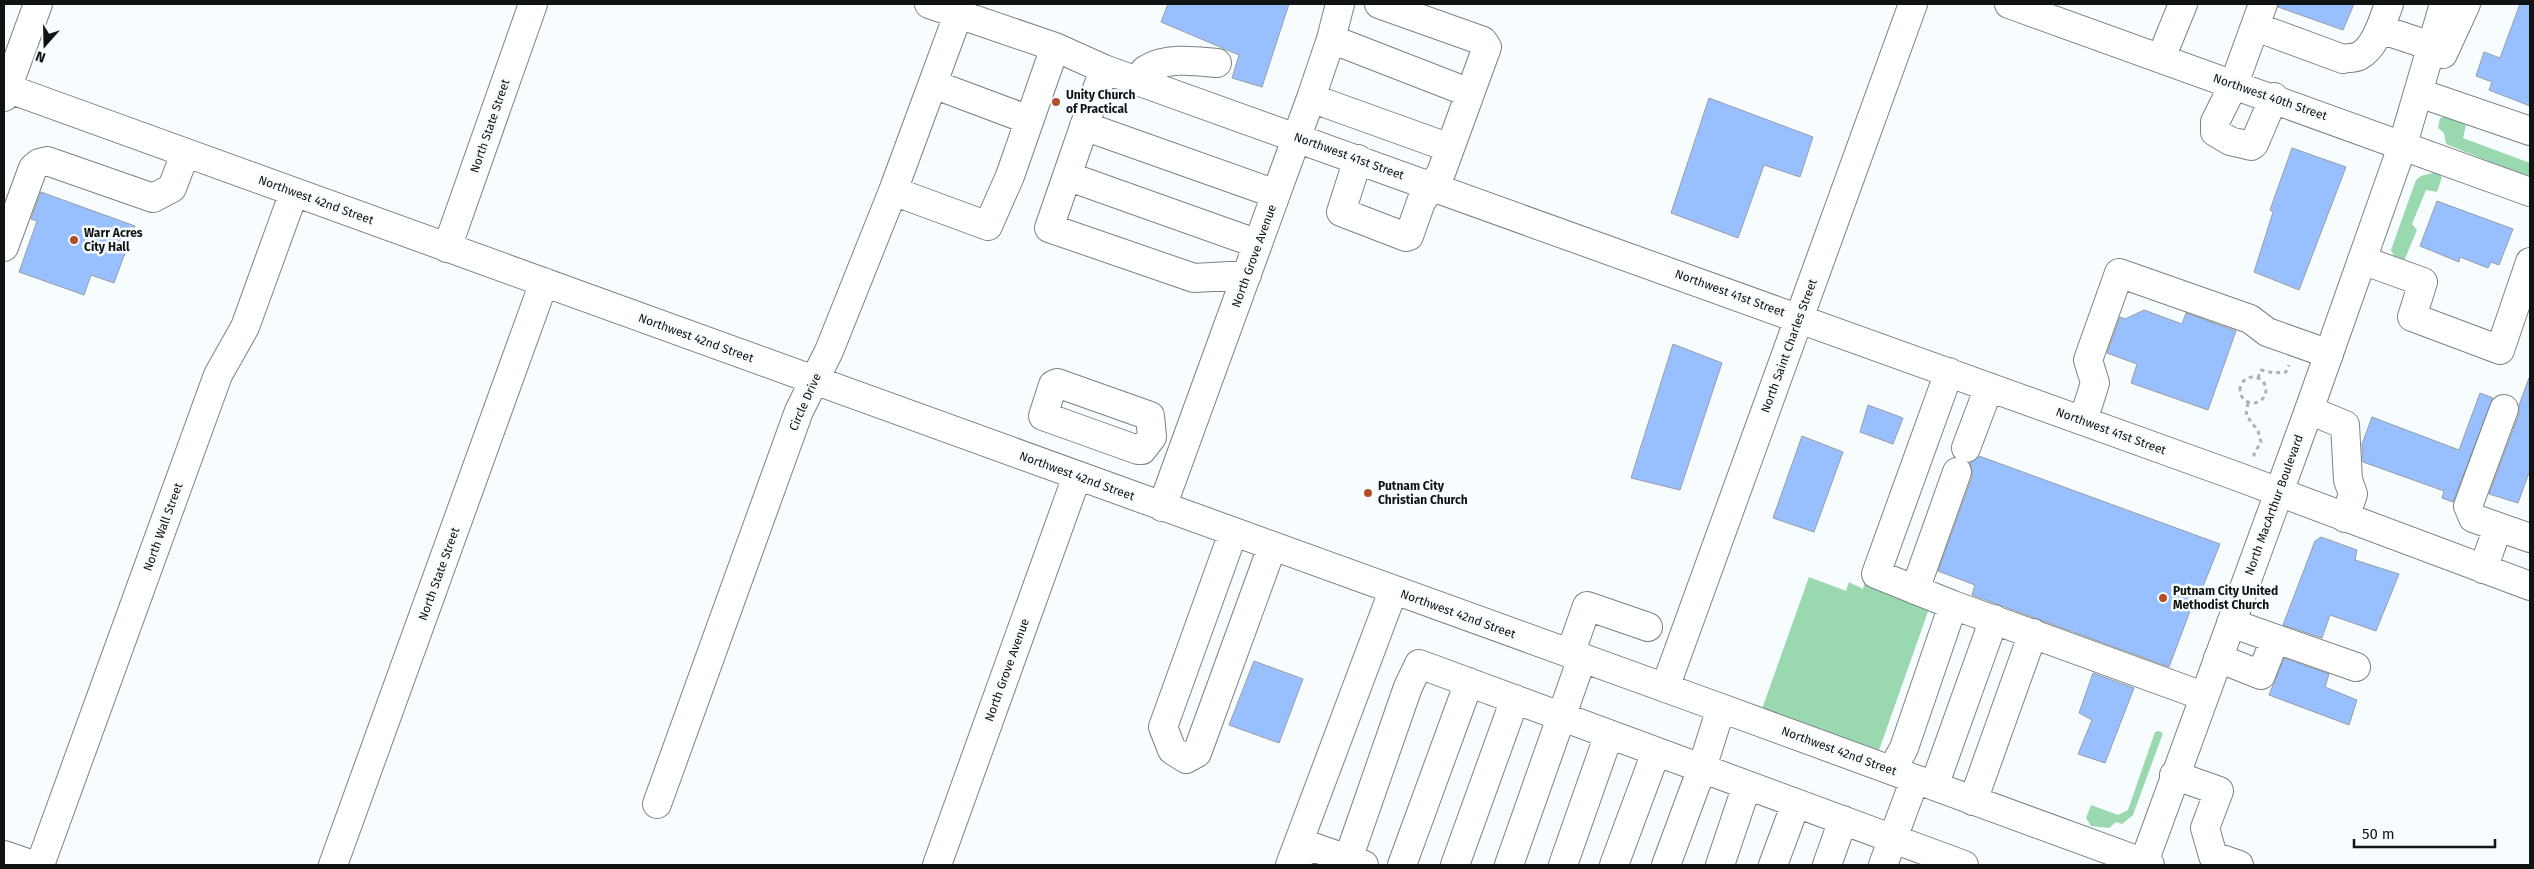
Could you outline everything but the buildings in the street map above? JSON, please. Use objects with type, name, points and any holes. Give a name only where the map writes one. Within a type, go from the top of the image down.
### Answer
[{"type":"street","points":[[5,91],[38,4]]},
{"type":"street","name":"North State Street","points":[[447,248],[533,4]]},
{"type":"street","name":"Northwest 41st Street","points":[[928,4],[961,9],[1104,69],[1949,372],[2530,586]]},
{"type":"street","name":"North Grove Avenue","points":[[1162,507],[1332,39],[1340,4]]},
{"type":"street","points":[[1358,159],[1341,212],[1406,237],[1409,236],[1422,202],[1441,173],[1487,47],[1483,41],[1379,4]]},
{"type":"street","name":"North Saint Charles Street","points":[[1665,688],[1913,4]]},
{"type":"street","name":"Northwest 40th Street","points":[[2009,4],[2274,97],[2530,192]]},
{"type":"street","points":[[2161,58],[2183,4]]},
{"type":"street","points":[[2274,97],[2254,144],[2245,146],[2230,141],[2220,136],[2214,128],[2220,110],[2234,84],[2260,15],[2343,59],[2358,57],[2366,50],[2380,29],[2389,4]]},
{"type":"street","name":"North MacArthur Boulevard","points":[[2146,864],[2174,775],[2309,410],[2403,144],[2444,4]]},
{"type":"street","name":"North MacArthur Boulevard","points":[[2403,144],[2466,4]]},
{"type":"street","name":"Circle Drive","points":[[656,804],[799,411],[829,351],[893,191],[961,9]]},
{"type":"street","points":[[2380,29],[2431,46]]},
{"type":"street","points":[[1332,39],[1470,94]]},
{"type":"street","points":[[893,191],[988,226],[1055,47]]},
{"type":"street","points":[[1137,81],[1146,69],[1164,63],[1186,60],[1217,63]]},
{"type":"street","points":[[1104,69],[1049,228],[1194,278],[1247,275]]},
{"type":"street","points":[[933,84],[1029,120]]},
{"type":"street","name":"Northwest 42nd Street","points":[[5,91],[544,282],[1393,591],[1722,708],[2146,864]]},
{"type":"street","points":[[2425,95],[2530,131]]},
{"type":"street","points":[[1311,98],[1450,148]]},
{"type":"street","points":[[1084,126],[1276,194]]},
{"type":"street","points":[[4,246],[33,168],[39,163],[47,161],[153,198],[172,188],[186,154]]},
{"type":"street","points":[[1067,176],[1258,244]]},
{"type":"street","name":"North Wall Street","points":[[40,865],[218,375],[245,327],[294,192]]},
{"type":"street","points":[[2362,260],[2423,282],[2412,316],[2500,350],[2530,262]]},
{"type":"street","points":[[2083,421],[2095,383],[2088,360],[2119,273],[2250,319],[2267,332],[2329,354]]},
{"type":"street","name":"North State Street","points":[[333,865],[544,282]]},
{"type":"street","points":[[1949,372],[1876,574],[1994,620],[2203,696]]},
{"type":"street","points":[[1030,458],[1042,416],[1053,385],[1057,383],[1150,416],[1152,437],[1142,450],[1138,450],[1042,416]]},
{"type":"street","points":[[1915,590],[1989,387]]},
{"type":"street","points":[[2504,409],[2468,506],[2473,518],[2530,538]]},
{"type":"street","points":[[2309,410],[2345,425],[2348,480],[2353,494],[2345,518]]},
{"type":"street","points":[[1152,437],[1184,448]]},
{"type":"street","name":"North Grove Avenue","points":[[937,865],[1077,476]]},
{"type":"street","points":[[2483,569],[2498,527]]},
{"type":"street","points":[[1234,533],[1163,727],[1172,750],[1186,758],[1197,753],[1272,547]]},
{"type":"street","points":[[1291,862],[1393,591]]},
{"type":"street","points":[[1914,778],[1904,748],[1954,605]]},
{"type":"street","points":[[1509,865],[1561,716],[1587,606],[1648,627]]},
{"type":"street","points":[[1883,865],[1914,778],[1994,620]]},
{"type":"street","points":[[2231,623],[2356,667]]},
{"type":"street","points":[[1973,801],[2033,634]]},
{"type":"street","points":[[2218,658],[2261,675],[2276,639]]},
{"type":"street","points":[[1291,862],[1313,847],[1353,863],[1408,687],[1419,664],[1843,820],[1893,839],[1936,860],[1964,865]]},
{"type":"street","points":[[1402,865],[1469,682]]},
{"type":"street","points":[[1455,865],[1515,700]]},
{"type":"street","points":[[1666,865],[1722,708]]},
{"type":"street","points":[[1563,865],[1609,734]]},
{"type":"street","points":[[1614,865],[1656,752]]},
{"type":"street","points":[[2174,775],[2218,791],[2205,828],[2213,856],[2239,865]]},
{"type":"street","points":[[1720,865],[1747,785]]},
{"type":"street","points":[[1773,865],[1796,804]]},
{"type":"street","points":[[1827,865],[1843,820]]},
{"type":"street","points":[[4,855],[33,865]]},
{"type":"path","points":[[2258,378],[2261,370],[2274,373],[2286,372],[2289,365]]},
{"type":"path","points":[[2249,377],[2258,378],[2264,384],[2264,397],[2257,403],[2248,403],[2240,394],[2240,385],[2249,377]]},
{"type":"path","points":[[2248,403],[2246,415],[2258,431],[2261,442],[2254,454],[2255,464]]},
{"type":"green space","points":[[2447,116],[2466,125],[2463,138],[2530,163],[2530,178],[2446,144],[2444,133],[2438,128],[2440,118]]},
{"type":"green space","points":[[2437,172],[2442,177],[2437,192],[2426,190],[2412,224],[2417,230],[2404,261],[2394,256],[2391,250],[2416,180],[2421,176]]},
{"type":"green space","points":[[1809,577],[1846,591],[1849,582],[1863,589],[1865,581],[1930,606],[1878,753],[1762,709]]},
{"type":"green space","points":[[2155,732],[2163,733],[2133,815],[2122,824],[2116,822],[2109,828],[2091,826],[2086,818],[2091,805],[2118,815],[2128,810]]},
{"type":"place","name":"Unity Church of Practical","points":[[1056,102]]},
{"type":"place","name":"Warr Acres City Hall","points":[[74,240]]},
{"type":"place","name":"Putnam City Christian Church","points":[[1368,493]]},
{"type":"place","name":"Putnam City United Methodist Church","points":[[2163,598]]}]
